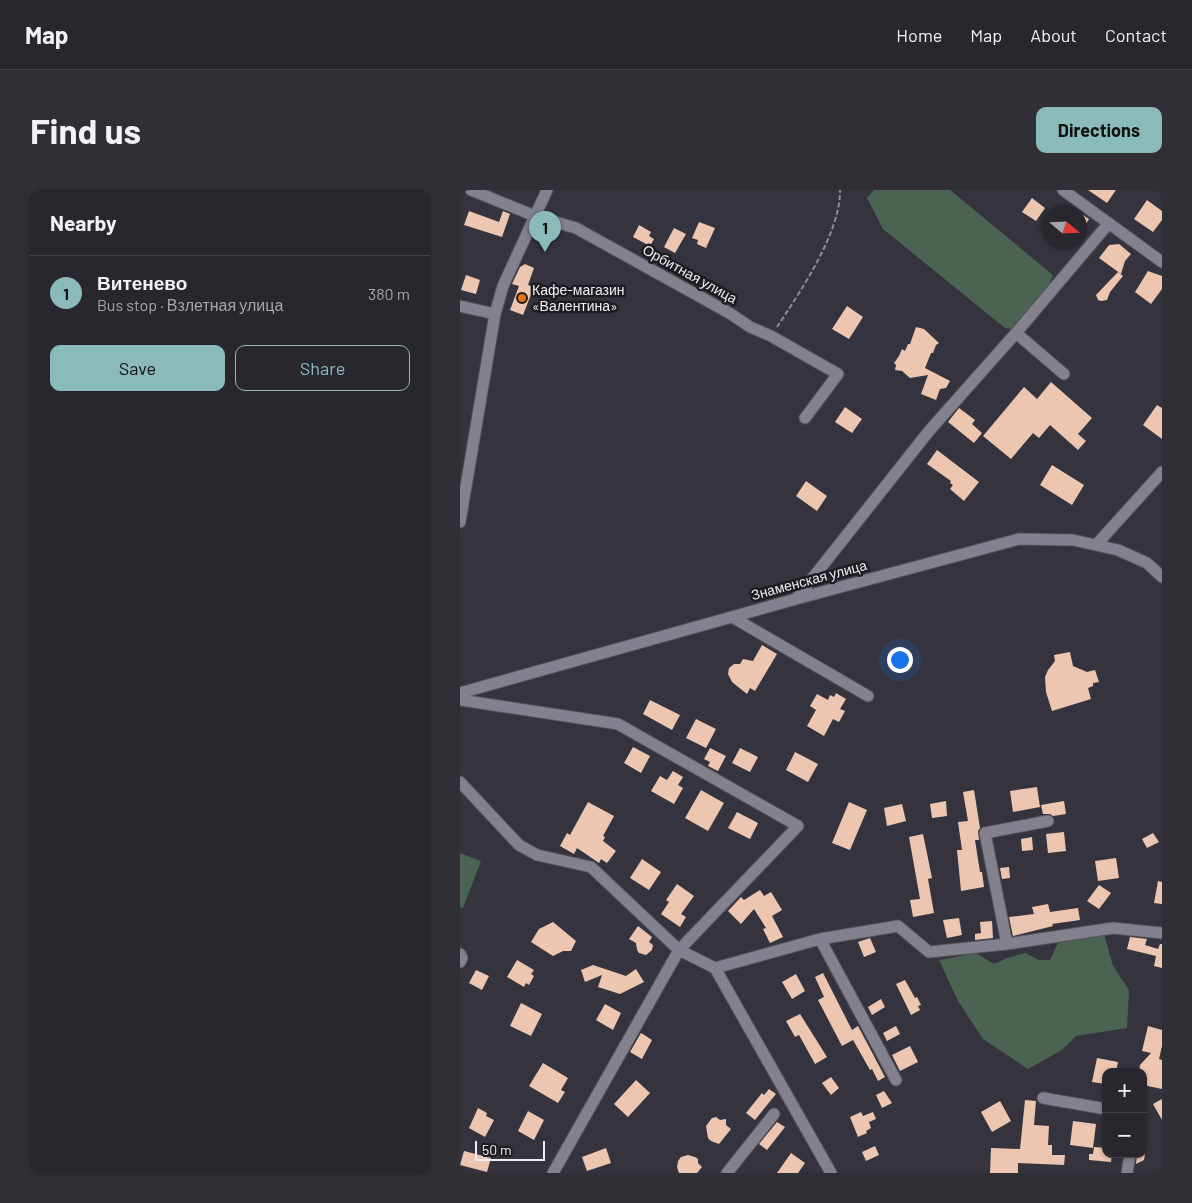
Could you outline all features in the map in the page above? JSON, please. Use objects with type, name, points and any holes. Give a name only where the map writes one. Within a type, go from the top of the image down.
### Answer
[{"type":"street","name":"Орбитная улица","points":[[470,190],[535,216],[576,228],[732,314],[750,327],[772,336],[838,374],[805,418]]},
{"type":"street","points":[[460,522],[466,458],[495,314],[503,286],[547,190]]},
{"type":"street","points":[[1063,190],[1162,262]]},
{"type":"street","points":[[796,599],[929,431],[1016,333],[1109,223]]},
{"type":"street","points":[[460,306],[495,314]]},
{"type":"street","points":[[1016,333],[1064,374]]},
{"type":"street","points":[[1096,545],[1162,472]]},
{"type":"street","name":"Знаменская улица","points":[[460,693],[1018,539],[1073,540],[1118,550],[1146,563],[1162,577]]},
{"type":"street","points":[[732,617],[868,696]]},
{"type":"street","points":[[460,700],[618,724],[798,826],[679,950],[553,1173]]},
{"type":"street","points":[[460,782],[519,845],[536,855],[592,868],[679,950],[715,968],[831,1173]]},
{"type":"street","points":[[1007,944],[986,833],[1048,821]]},
{"type":"street","points":[[715,968],[820,939],[898,926],[929,952],[1007,944],[1113,928],[1162,933]]},
{"type":"street","points":[[820,939],[896,1080]]},
{"type":"street","points":[[460,954],[462,958],[460,962]]},
{"type":"street","points":[[1043,1098],[1102,1108]]},
{"type":"street","points":[[727,1173],[774,1114]]},
{"type":"street","points":[[1127,1173],[1129,1158]]},
{"type":"path","points":[[772,336],[796,298],[829,236],[840,199],[840,190]]},
{"type":"green space","points":[[874,190],[950,190],[1053,275],[1047,290],[1011,329],[1005,328],[883,229],[867,198]]},
{"type":"green space","points":[[460,853],[481,861],[463,908],[460,907]]},
{"type":"green space","points":[[1104,934],[1113,966],[1129,990],[1127,1028],[1076,1036],[1062,1050],[1028,1069],[983,1039],[958,1001],[939,960],[976,953],[994,964],[1025,953],[1039,960],[1050,960],[1058,943]]},
{"type":"building","points":[[1088,190],[1116,190],[1107,203]]},
{"type":"building","points":[[1032,198],[1042,206],[1042,212],[1036,221],[1022,212]]},
{"type":"building","points":[[1147,200],[1162,211],[1162,220],[1153,232],[1134,219]]},
{"type":"building","points":[[469,211],[499,222],[503,211],[510,214],[502,237],[464,225]]},
{"type":"building","points":[[699,222],[715,228],[706,248],[697,244],[698,240],[692,238]]},
{"type":"building","points":[[639,225],[651,232],[649,236],[654,239],[650,246],[633,237]]},
{"type":"building","points":[[674,228],[686,234],[675,253],[664,247]]},
{"type":"building","points":[[1119,244],[1131,254],[1125,261],[1121,274],[1099,258],[1109,245]]},
{"type":"building","name":"Кафе-магазин «Валентина»","points":[[525,264],[534,268],[528,285],[534,287],[523,315],[510,310],[519,286],[512,284],[520,267]]},
{"type":"building","points":[[1148,271],[1162,276],[1162,289],[1151,304],[1135,292]]},
{"type":"building","points":[[1118,272],[1123,276],[1110,292],[1107,300],[1098,300],[1096,295]]},
{"type":"building","points":[[466,275],[480,280],[476,294],[461,290]]},
{"type":"building","points":[[847,306],[863,317],[849,339],[832,329]]},
{"type":"building","points":[[916,327],[924,329],[939,343],[936,345],[933,353],[931,353],[925,368],[950,381],[946,388],[940,389],[936,400],[921,394],[928,375],[910,378],[902,371],[895,370],[896,365],[894,363],[902,349],[905,351],[908,344],[910,344]]},
{"type":"building","points":[[1051,382],[1092,418],[1078,434],[1086,441],[1078,450],[1050,425],[1039,438],[1033,433],[1011,459],[983,436],[1024,387],[1037,399]]},
{"type":"building","points":[[1157,405],[1162,408],[1162,439],[1143,425]]},
{"type":"building","points":[[845,407],[862,419],[852,433],[835,422]]},
{"type":"building","points":[[959,408],[975,420],[972,424],[982,433],[974,443],[948,422]]},
{"type":"building","points":[[937,450],[979,482],[964,501],[950,489],[953,485],[950,483],[951,481],[927,464]]},
{"type":"building","points":[[1052,465],[1084,485],[1072,505],[1040,485]]},
{"type":"building","points":[[806,481],[827,496],[817,511],[796,496]]},
{"type":"building","points":[[762,645],[777,654],[755,691],[750,688],[747,694],[732,682],[728,674],[729,668],[734,664],[740,664],[743,659],[753,661]]},
{"type":"building","points":[[1070,652],[1073,666],[1087,672],[1095,670],[1099,682],[1093,683],[1093,686],[1088,688],[1091,699],[1052,711],[1046,692],[1045,677],[1055,661],[1054,655]]},
{"type":"building","points":[[836,693],[846,699],[840,709],[845,711],[839,722],[833,719],[824,736],[807,726],[816,710],[810,706],[817,694],[828,700],[830,695],[834,697]]},
{"type":"building","points":[[650,700],[680,715],[672,730],[643,714]]},
{"type":"building","points":[[696,719],[716,729],[706,748],[686,738]]},
{"type":"building","points":[[633,747],[650,756],[641,773],[624,763]]},
{"type":"building","points":[[710,748],[726,756],[718,771],[708,766],[710,762],[704,759]]},
{"type":"building","points":[[740,748],[758,757],[750,772],[732,763]]},
{"type":"building","points":[[795,752],[818,764],[808,782],[786,770]]},
{"type":"building","points":[[673,771],[683,777],[678,785],[683,788],[674,804],[651,791],[660,776],[667,780]]},
{"type":"building","points":[[1037,787],[1040,807],[1013,812],[1010,791]]},
{"type":"building","points":[[701,790],[724,803],[708,831],[685,818]]},
{"type":"building","points":[[974,790],[980,828],[978,831],[979,840],[975,840],[984,887],[961,891],[957,850],[962,850],[958,822],[968,821],[963,792]]},
{"type":"building","points":[[946,801],[947,816],[932,818],[930,804]]},
{"type":"building","points":[[1064,801],[1066,814],[1053,816],[1043,814],[1041,805]]},
{"type":"building","points":[[588,802],[614,816],[603,836],[605,837],[603,841],[616,851],[607,863],[601,859],[599,863],[577,848],[574,854],[560,846],[567,833],[570,835]]},
{"type":"building","points":[[849,802],[867,810],[850,850],[832,843]]},
{"type":"building","points":[[902,804],[906,821],[887,826],[884,808]]},
{"type":"building","points":[[737,812],[758,823],[750,839],[728,828]]},
{"type":"building","points":[[1064,832],[1066,851],[1048,853],[1046,834]]},
{"type":"building","points":[[1153,833],[1159,842],[1147,848],[1142,839]]},
{"type":"building","points":[[923,834],[932,878],[928,879],[934,913],[913,917],[910,900],[920,899],[909,837]]},
{"type":"building","points":[[1032,837],[1033,850],[1022,851],[1021,839]]},
{"type":"building","points":[[1116,858],[1119,878],[1098,881],[1095,861]]},
{"type":"building","points":[[642,859],[661,872],[649,890],[630,878]]},
{"type":"building","points":[[1009,867],[1010,878],[1002,879],[1000,868]]},
{"type":"building","points":[[1158,881],[1162,882],[1162,904],[1154,903]]},
{"type":"building","points":[[677,884],[694,896],[681,914],[686,917],[680,927],[661,914],[669,902],[666,900]]},
{"type":"building","points":[[1099,885],[1111,893],[1099,909],[1087,901]]},
{"type":"building","points":[[760,890],[764,896],[771,892],[782,910],[772,916],[783,937],[770,943],[763,929],[766,928],[754,909],[741,924],[728,911],[741,897],[744,900]]},
{"type":"building","points":[[1048,904],[1050,912],[1078,908],[1080,920],[1052,924],[1053,926],[1013,936],[1009,917],[1034,914],[1032,907]]},
{"type":"building","points":[[959,918],[962,935],[947,938],[943,920]]},
{"type":"building","points":[[992,921],[993,938],[975,940],[975,934],[981,933],[980,922]]},
{"type":"building","points":[[553,922],[576,941],[571,951],[563,951],[553,956],[531,942],[539,929]]},
{"type":"building","points":[[638,926],[652,937],[649,942],[653,945],[652,950],[646,955],[639,953],[636,943],[629,939]]},
{"type":"building","points":[[1130,937],[1147,939],[1145,945],[1158,949],[1160,944],[1162,944],[1162,968],[1154,966],[1156,956],[1127,949]]},
{"type":"building","points":[[870,938],[876,952],[864,957],[858,942]]},
{"type":"building","points":[[517,960],[534,970],[531,974],[534,976],[529,985],[526,983],[524,987],[507,977]]},
{"type":"building","points":[[593,965],[626,976],[636,969],[644,982],[620,994],[598,987],[602,975],[585,982],[581,970]]},
{"type":"building","points":[[476,970],[489,976],[482,990],[469,983]]},
{"type":"building","points":[[823,973],[852,1030],[858,1026],[885,1077],[878,1081],[853,1040],[842,1046],[818,1000],[824,997],[815,977]]},
{"type":"building","points":[[796,974],[805,991],[792,999],[782,982]]},
{"type":"building","points":[[905,980],[921,1005],[918,1006],[920,1010],[911,1015],[896,984]]},
{"type":"building","points":[[881,999],[885,1007],[872,1015],[868,1007]]},
{"type":"building","points":[[521,1003],[542,1014],[531,1036],[510,1026]]},
{"type":"building","points":[[605,1004],[621,1013],[613,1030],[596,1020]]},
{"type":"building","points":[[800,1014],[827,1057],[815,1064],[799,1035],[795,1037],[786,1021]]},
{"type":"building","points":[[896,1026],[900,1034],[887,1041],[883,1033]]},
{"type":"building","points":[[1148,1026],[1162,1030],[1162,1046],[1159,1059],[1162,1060],[1162,1089],[1147,1086],[1147,1068],[1140,1068],[1151,1053],[1142,1051]]},
{"type":"building","points":[[641,1033],[652,1040],[642,1059],[630,1052]]},
{"type":"building","points":[[910,1046],[918,1062],[900,1071],[892,1055]]},
{"type":"building","points":[[1097,1058],[1118,1062],[1117,1068],[1102,1068],[1102,1083],[1092,1082]]},
{"type":"building","points":[[543,1063],[568,1078],[561,1090],[565,1092],[558,1103],[529,1086]]},
{"type":"building","points":[[831,1077],[839,1088],[831,1095],[822,1083]]},
{"type":"building","points":[[636,1080],[650,1093],[628,1117],[614,1104]]},
{"type":"building","points":[[769,1089],[776,1094],[755,1120],[746,1113],[762,1093],[764,1095]]},
{"type":"building","points":[[884,1091],[892,1103],[882,1108],[876,1095]]},
{"type":"building","points":[[1162,1099],[1162,1120],[1153,1104]]},
{"type":"building","points":[[1025,1100],[1036,1101],[1034,1125],[1049,1126],[1048,1145],[1052,1145],[1052,1155],[1065,1155],[1064,1165],[1018,1163],[1018,1173],[990,1173],[991,1148],[1020,1149]]},
{"type":"building","points":[[1000,1101],[1011,1121],[992,1132],[981,1112]]},
{"type":"building","points":[[478,1108],[487,1113],[486,1116],[494,1120],[485,1137],[469,1128]]},
{"type":"building","points":[[528,1111],[544,1120],[534,1140],[518,1131]]},
{"type":"building","points":[[861,1112],[863,1116],[873,1112],[876,1119],[869,1122],[871,1128],[866,1131],[867,1133],[858,1137],[850,1117]]},
{"type":"building","points":[[716,1117],[720,1120],[726,1119],[726,1125],[731,1129],[719,1144],[708,1138],[706,1126],[712,1118]]},
{"type":"building","points":[[1073,1121],[1096,1124],[1093,1148],[1070,1145]]},
{"type":"building","points":[[777,1122],[785,1127],[767,1150],[759,1144]]},
{"type":"building","points":[[875,1146],[879,1155],[866,1161],[862,1152]]},
{"type":"building","points":[[1094,1147],[1102,1148],[1102,1158],[1112,1158],[1111,1162],[1089,1160],[1089,1154],[1093,1154]]},
{"type":"building","points":[[606,1148],[611,1163],[587,1171],[582,1157]]},
{"type":"building","points":[[464,1151],[491,1158],[487,1172],[460,1165]]},
{"type":"building","points":[[791,1153],[805,1163],[798,1173],[777,1173]]},
{"type":"building","points":[[688,1155],[698,1159],[698,1163],[702,1167],[697,1173],[679,1173],[678,1161],[681,1157]]},
{"type":"building","points":[[1137,1158],[1144,1158],[1144,1160],[1136,1164]]},
{"type":"place","name":"Витенево","points":[[545,252]]},
{"type":"place","name":"Кафе-магазин «Валентина»","points":[[522,298]]}]
